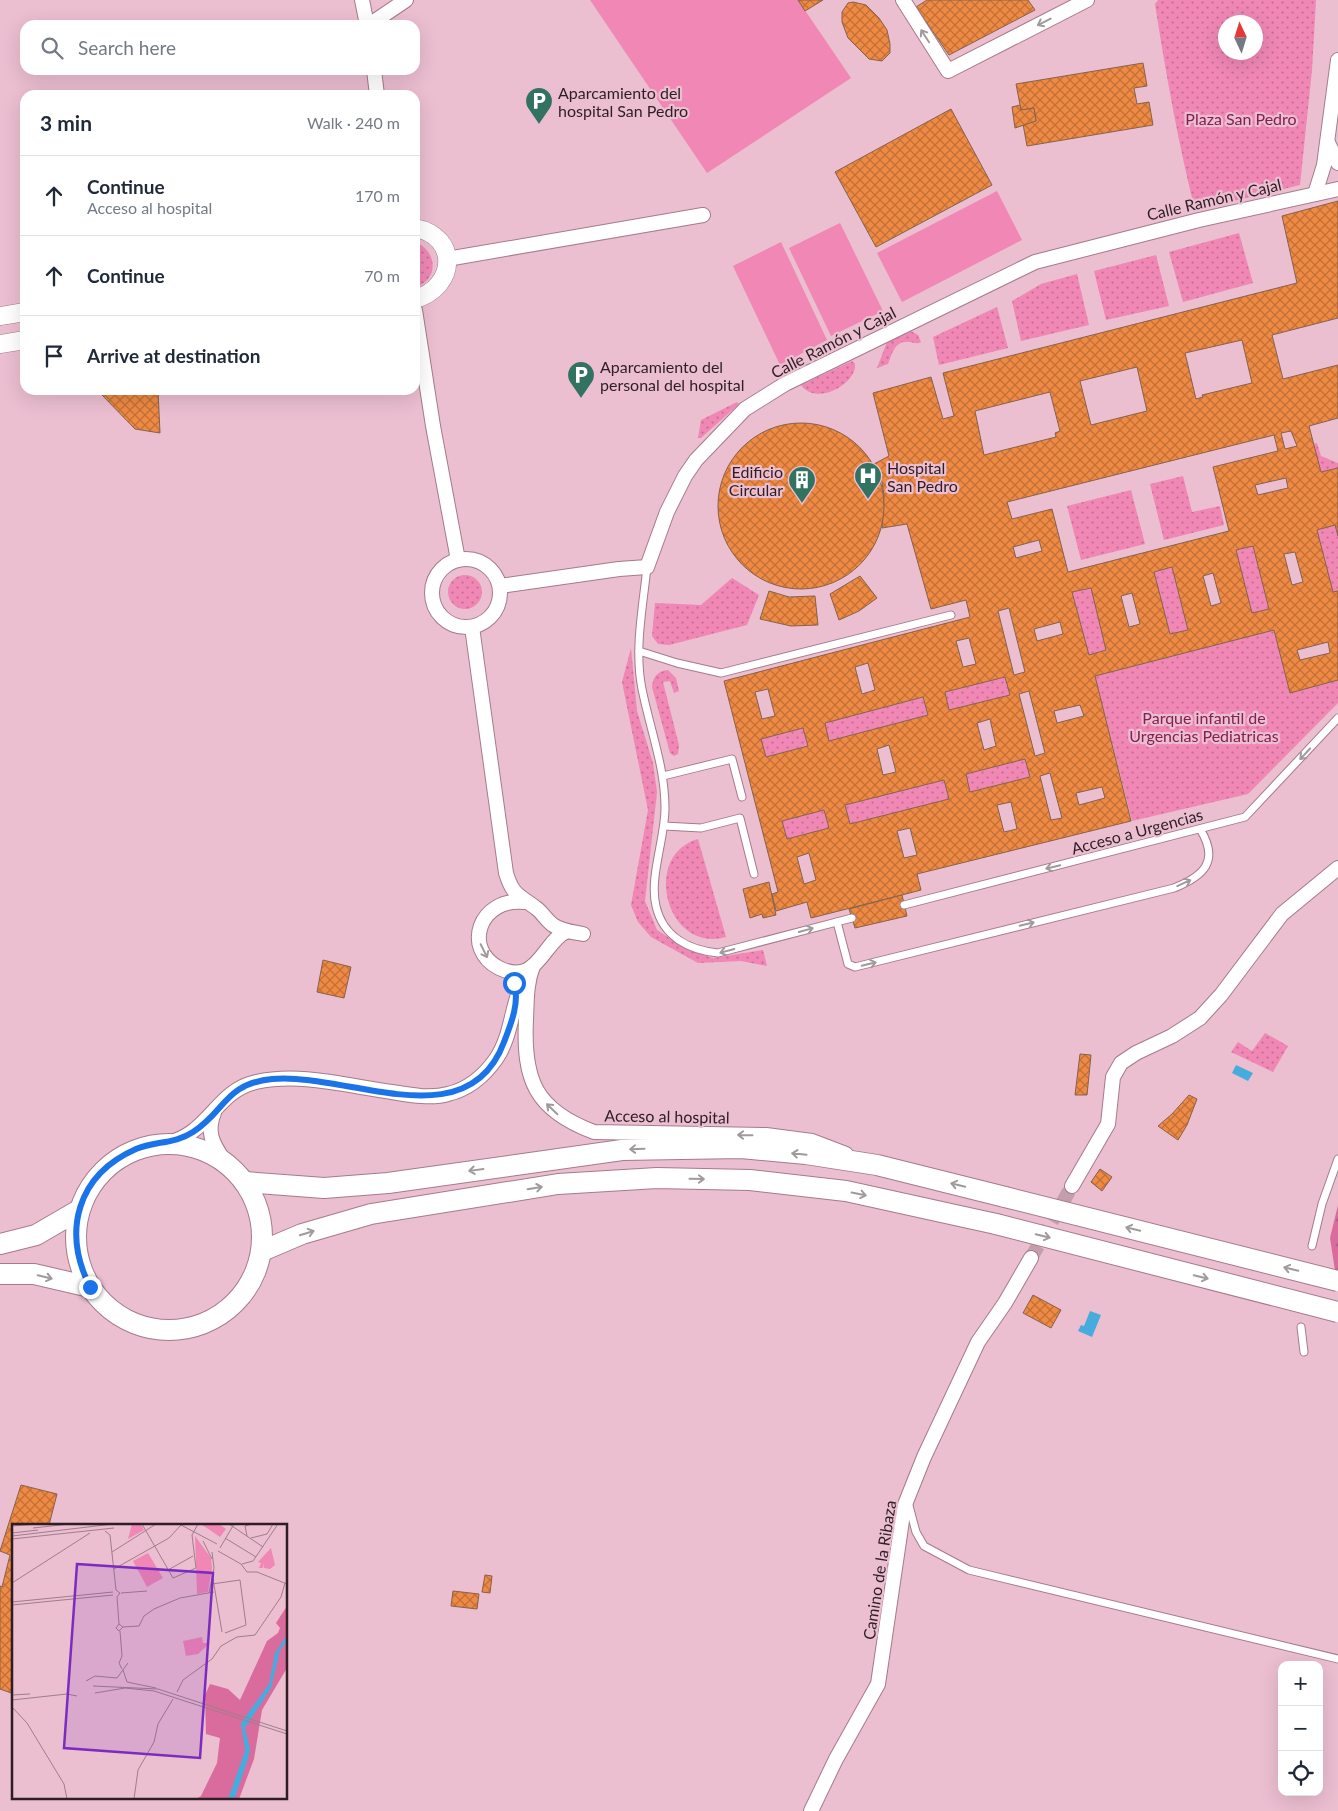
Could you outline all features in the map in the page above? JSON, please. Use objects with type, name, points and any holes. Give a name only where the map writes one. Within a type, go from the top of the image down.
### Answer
[{"type":"main road","points":[[167,1143],[196,1147],[223,1159],[244,1182],[257,1202],[263,1226],[262,1251],[255,1276],[242,1297],[223,1314],[192,1327],[176,1330],[150,1329],[127,1320],[106,1306],[90,1287],[80,1269],[76,1250],[75,1230],[79,1210],[91,1183],[112,1162],[138,1148],[167,1143]]},
{"type":"main road","points":[[244,1182],[324,1188],[379,1184],[586,1154],[677,1148],[740,1148],[806,1154],[877,1165],[1338,1281]]},
{"type":"main road","points":[[262,1251],[302,1234],[371,1214],[558,1184],[656,1178],[750,1180],[846,1191],[996,1224],[1338,1312]]},
{"type":"main road","points":[[0,1244],[36,1235],[79,1210]]},
{"type":"main road","points":[[0,1274],[34,1274],[90,1287]]},
{"type":"street","points":[[362,0],[367,20]]},
{"type":"street","points":[[376,20],[406,0]]},
{"type":"street","points":[[902,0],[948,71],[1087,0]]},
{"type":"street","points":[[1315,194],[1324,165],[1334,108],[1338,60]]},
{"type":"street","points":[[375,75],[376,90]]},
{"type":"street","points":[[1328,142],[1338,163]]},
{"type":"street","name":"Calle Ramón y Cajal","points":[[647,567],[667,512],[685,476],[696,460],[745,409],[785,384],[1035,262],[1338,189]]},
{"type":"street","points":[[447,258],[703,215]]},
{"type":"street","points":[[420,229],[435,236],[443,246],[447,258],[446,273],[439,286],[428,295],[420,297]]},
{"type":"street","points":[[0,316],[20,313]]},
{"type":"street","points":[[420,339],[458,560]]},
{"type":"street","points":[[0,344],[20,341]]},
{"type":"street","points":[[458,560],[479,562],[489,567],[500,586],[499,604],[495,612],[482,624],[472,627],[451,625],[442,619],[435,610],[432,588],[436,577],[442,568],[458,560]]},
{"type":"street","points":[[500,586],[619,569],[647,567]]},
{"type":"street","points":[[472,627],[506,873],[497,906]]},
{"type":"street","points":[[1074,1183],[1108,1124],[1112,1077],[1121,1063],[1136,1053],[1172,1036],[1200,1018],[1221,995],[1282,914],[1338,868]]},
{"type":"street","points":[[506,873],[516,894],[525,902],[536,907],[552,925],[567,931],[583,934]]},
{"type":"street","points":[[516,995],[514,983],[483,952],[480,928],[484,918],[497,906],[514,901],[525,902]]},
{"type":"street","points":[[544,915],[549,926],[550,938],[548,949]]},
{"type":"street","points":[[499,968],[510,971],[522,971],[533,966],[542,959],[557,936],[567,931]]},
{"type":"street","points":[[167,1143],[177,1141],[194,1132],[220,1105],[240,1088],[254,1082],[273,1079],[308,1079],[404,1094],[434,1096],[460,1090],[479,1079],[498,1056],[509,1030],[516,995],[533,966]]},
{"type":"street","name":"Acceso al hospital","points":[[533,966],[527,991],[526,1064],[532,1083],[543,1099],[555,1112],[570,1123],[594,1132],[766,1135],[812,1141],[877,1165]]},
{"type":"street","points":[[220,1105],[210,1122],[210,1132],[214,1145],[223,1159]]},
{"type":"street","name":"Camino de la Ribaza","points":[[811,1811],[836,1759],[878,1684],[904,1507],[907,1499],[924,1457],[978,1342],[1005,1303],[1031,1258]]},
{"type":"lane","name":"Calle Ramón y Cajal","points":[[647,567],[639,651],[641,687],[663,776],[664,826],[655,886],[656,906],[664,926],[678,941],[697,951],[718,953],[852,918]]},
{"type":"lane","points":[[639,651],[677,663],[721,673],[952,615]]},
{"type":"lane","name":"Acceso a Urgencias","points":[[904,905],[1249,815],[1338,718]]},
{"type":"lane","points":[[663,776],[732,759],[742,797]]},
{"type":"lane","points":[[664,826],[701,828],[740,818],[754,874]]},
{"type":"lane","points":[[837,922],[848,964],[855,967],[1164,890],[1190,881],[1204,870],[1209,852],[1206,838],[1200,829]]},
{"type":"lane","points":[[1312,1246],[1322,1204],[1338,1159]]},
{"type":"lane","points":[[1301,1327],[1304,1352]]},
{"type":"lane","points":[[907,1499],[916,1532],[924,1546],[969,1570],[1338,1659]]},
{"type":"green space","points":[[590,0],[798,0],[851,78],[707,173]]},
{"type":"green space","name":"Plaza San Pedro","points":[[1158,0],[1316,0],[1312,70],[1300,185],[1195,210],[1183,159],[1155,4]]},
{"type":"green space","points":[[997,191],[1022,240],[902,302],[877,253]]},
{"type":"green space","points":[[840,223],[883,311],[831,336],[789,248]]},
{"type":"green space","points":[[1239,233],[1253,283],[1183,302],[1169,252]]},
{"type":"green space","points":[[781,242],[827,340],[780,365],[733,266]]},
{"type":"green space","points":[[420,245],[428,251],[433,265],[429,278],[420,284]]},
{"type":"green space","points":[[1156,255],[1169,306],[1106,320],[1094,271]]},
{"type":"green space","points":[[1077,274],[1089,325],[1021,341],[1012,301],[1041,284]]},
{"type":"green space","points":[[997,307],[1008,348],[939,365],[933,337]]},
{"type":"green space","points":[[911,331],[918,335],[921,342],[900,343],[895,348],[888,364],[877,368],[887,342]]},
{"type":"green space","points":[[852,361],[855,364],[850,378],[835,390],[816,394],[808,391],[801,385]]},
{"type":"green space","points":[[737,402],[739,404],[701,438],[698,438],[701,420]]},
{"type":"green space","points":[[1317,443],[1321,456],[1338,463],[1338,468],[1321,472],[1313,444]]},
{"type":"green space","points":[[1183,476],[1192,512],[1220,506],[1224,525],[1164,540],[1150,484]]},
{"type":"green space","points":[[1131,490],[1145,544],[1081,560],[1067,506]]},
{"type":"green space","points":[[1335,525],[1338,536],[1338,591],[1333,592],[1317,530]]},
{"type":"green space","points":[[1253,546],[1269,609],[1252,613],[1236,550]]},
{"type":"green space","points":[[1172,567],[1188,630],[1170,634],[1154,572]]},
{"type":"green space","points":[[465,575],[477,580],[482,592],[477,604],[465,609],[453,604],[448,592],[453,580]]},
{"type":"green space","points":[[732,578],[759,595],[747,625],[669,645],[658,644],[652,636],[655,603],[701,605]]},
{"type":"green space","points":[[1091,588],[1106,650],[1089,655],[1072,592]]},
{"type":"green space","name":"Parque infantil de Urgencias Pediatricas","points":[[1274,630],[1290,692],[1338,680],[1338,703],[1248,794],[1132,821],[1095,676]]},
{"type":"green space","points":[[631,648],[637,711],[653,763],[657,792],[645,901],[657,930],[688,950],[713,958],[763,950],[767,966],[741,961],[698,963],[651,937],[638,922],[631,905],[648,810],[622,682]]},
{"type":"green space","points":[[668,670],[676,678],[679,691],[674,693],[670,681],[663,682],[679,745],[678,754],[674,756],[670,753],[652,687],[656,675]]},
{"type":"green space","points":[[1005,677],[1010,695],[949,710],[945,692]]},
{"type":"green space","points":[[923,697],[928,715],[829,741],[825,723]]},
{"type":"green space","points":[[803,728],[808,746],[766,757],[761,739]]},
{"type":"green space","points":[[1025,759],[1030,777],[970,792],[966,774]]},
{"type":"green space","points":[[944,780],[949,799],[850,824],[845,805]]},
{"type":"green space","points":[[824,810],[829,828],[787,839],[782,821]]},
{"type":"green space","points":[[698,839],[726,937],[705,938],[688,931],[676,918],[668,900],[666,882],[670,863],[680,849]]},
{"type":"green space","points":[[1265,1033],[1288,1046],[1273,1072],[1231,1052],[1238,1042],[1252,1051]]},
{"type":"green space","points":[[1338,1205],[1338,1290],[1330,1238]]},
{"type":"water","points":[[1236,1065],[1253,1073],[1248,1081],[1232,1073]]},
{"type":"water","points":[[1090,1311],[1101,1315],[1092,1337],[1078,1331],[1081,1325],[1084,1326]]},
{"type":"building","points":[[798,0],[823,0],[805,11]]},
{"type":"building","points":[[927,0],[1028,0],[1035,10],[949,55],[916,7]]},
{"type":"building","points":[[853,2],[866,5],[879,18],[887,30],[890,53],[882,61],[869,59],[848,38],[842,22],[842,12],[848,3]]},
{"type":"building","points":[[1143,63],[1147,86],[1134,88],[1137,104],[1149,102],[1153,125],[1027,146],[1023,124],[1036,121],[1034,108],[1021,110],[1016,84]]},
{"type":"building","points":[[1020,105],[1021,110],[1034,108],[1036,121],[1015,128],[1012,107]]},
{"type":"building","points":[[951,109],[992,185],[876,247],[835,172]]},
{"type":"building","points":[[1338,201],[1338,318],[1272,335],[1283,379],[1338,365],[1338,418],[1309,426],[1321,472],[1338,468],[1338,536],[1335,525],[1317,530],[1333,592],[1338,591],[1338,680],[1290,693],[1274,630],[1095,676],[1131,821],[917,874],[921,890],[902,895],[811,918],[807,902],[776,911],[772,894],[778,892],[724,681],[970,617],[966,600],[931,609],[907,524],[882,528],[884,496],[882,482],[874,464],[889,456],[873,393],[931,377],[943,419],[954,416],[943,373],[1297,283],[1282,216]],"holes":[[[1242,340],[1252,383],[1202,395],[1203,397],[1196,399],[1185,353]],[[1137,367],[1147,411],[1091,425],[1080,381]],[[1050,392],[1060,431],[1055,433],[1056,437],[984,455],[975,411]],[[1291,431],[1297,446],[1285,449],[1281,433]],[[1274,435],[1278,451],[1213,467],[1229,531],[1068,572],[1052,509],[1012,519],[1007,502]],[[1286,478],[1288,488],[1258,495],[1255,485]],[[1039,540],[1042,551],[1016,558],[1013,547]],[[1253,546],[1269,609],[1252,613],[1236,550]],[[1295,552],[1303,582],[1292,585],[1284,554]],[[1172,567],[1188,630],[1170,634],[1154,572]],[[1213,573],[1221,603],[1211,606],[1203,576]],[[1091,588],[1106,650],[1089,655],[1072,592]],[[1132,593],[1140,624],[1129,627],[1121,596]],[[1009,608],[1025,672],[1014,675],[998,611]],[[1060,622],[1063,634],[1037,641],[1034,629]],[[969,638],[976,664],[963,667],[956,641]],[[1328,642],[1330,653],[1300,660],[1297,650]],[[868,663],[875,690],[862,694],[855,667]],[[1005,677],[1010,695],[949,710],[945,692]],[[768,689],[775,716],[762,719],[755,692]],[[1029,691],[1045,753],[1035,756],[1019,694]],[[923,697],[928,715],[829,741],[825,723]],[[1080,705],[1084,716],[1057,723],[1054,711]],[[990,719],[996,746],[984,750],[977,723]],[[803,728],[808,746],[766,757],[761,739]],[[889,745],[896,772],[883,775],[877,749]],[[1025,759],[1030,777],[970,792],[966,774]],[[1050,773],[1062,818],[1051,820],[1040,776]],[[944,780],[949,799],[850,824],[845,805]],[[1102,787],[1105,798],[1079,805],[1076,793]],[[1011,802],[1017,829],[1004,832],[997,805]],[[824,810],[829,828],[787,839],[782,821]],[[910,828],[917,855],[904,858],[897,831]],[[809,853],[816,880],[804,884],[797,857]]]},
{"type":"building","points":[[102,395],[158,395],[160,433],[135,429]]},
{"type":"building","name":"Edificio Circular","points":[[793,423],[809,423],[833,429],[860,447],[878,474],[884,506],[878,538],[860,565],[833,583],[809,589],[793,589],[769,583],[748,570],[737,559],[724,538],[718,514],[718,498],[724,474],[737,453],[748,442],[769,429]]},
{"type":"building","points":[[860,576],[877,598],[859,611],[839,620],[830,594]]},
{"type":"building","points":[[769,591],[789,597],[815,596],[818,625],[791,626],[760,619]]},
{"type":"building","points":[[769,882],[776,915],[763,918],[762,914],[750,918],[743,889]]},
{"type":"building","points":[[902,895],[907,916],[855,928],[849,909]]},
{"type":"building","points":[[323,960],[351,967],[344,998],[317,992]]},
{"type":"building","points":[[1080,1054],[1091,1055],[1087,1095],[1075,1095]]},
{"type":"building","points":[[1189,1095],[1197,1099],[1187,1125],[1178,1140],[1158,1126]]},
{"type":"building","points":[[1100,1169],[1112,1177],[1102,1191],[1091,1182]]},
{"type":"building","points":[[1033,1295],[1061,1310],[1051,1328],[1023,1313]]},
{"type":"building","points":[[21,1485],[57,1494],[49,1524],[12,1524],[12,1693],[0,1689],[0,1586],[2,1587],[10,1555],[0,1551]]},
{"type":"building","points":[[485,1575],[492,1576],[490,1593],[482,1592]]},
{"type":"building","points":[[453,1591],[479,1594],[477,1609],[451,1606]]},
{"type":"tunnel","points":[[1031,1258],[1072,1186]]},
{"type":"place","name":"Aparcamiento del hospital San Pedro","points":[[539,125]]},
{"type":"place","name":"Aparcamiento del personal del hospital","points":[[581,399]]},
{"type":"place","name":"Hospital San Pedro","points":[[868,500]]},
{"type":"place","name":"Edificio Circular","points":[[802,504]]},
{"type":"route","points":[[90,1287],[80,1269],[76,1250],[75,1230],[79,1210],[91,1183],[112,1162],[138,1148],[177,1141],[194,1132],[202,1126],[229,1096],[240,1088],[254,1082],[273,1079],[308,1079],[373,1090],[434,1096],[448,1094],[470,1086],[489,1068],[503,1045],[509,1030],[516,995],[514,983]]}]
